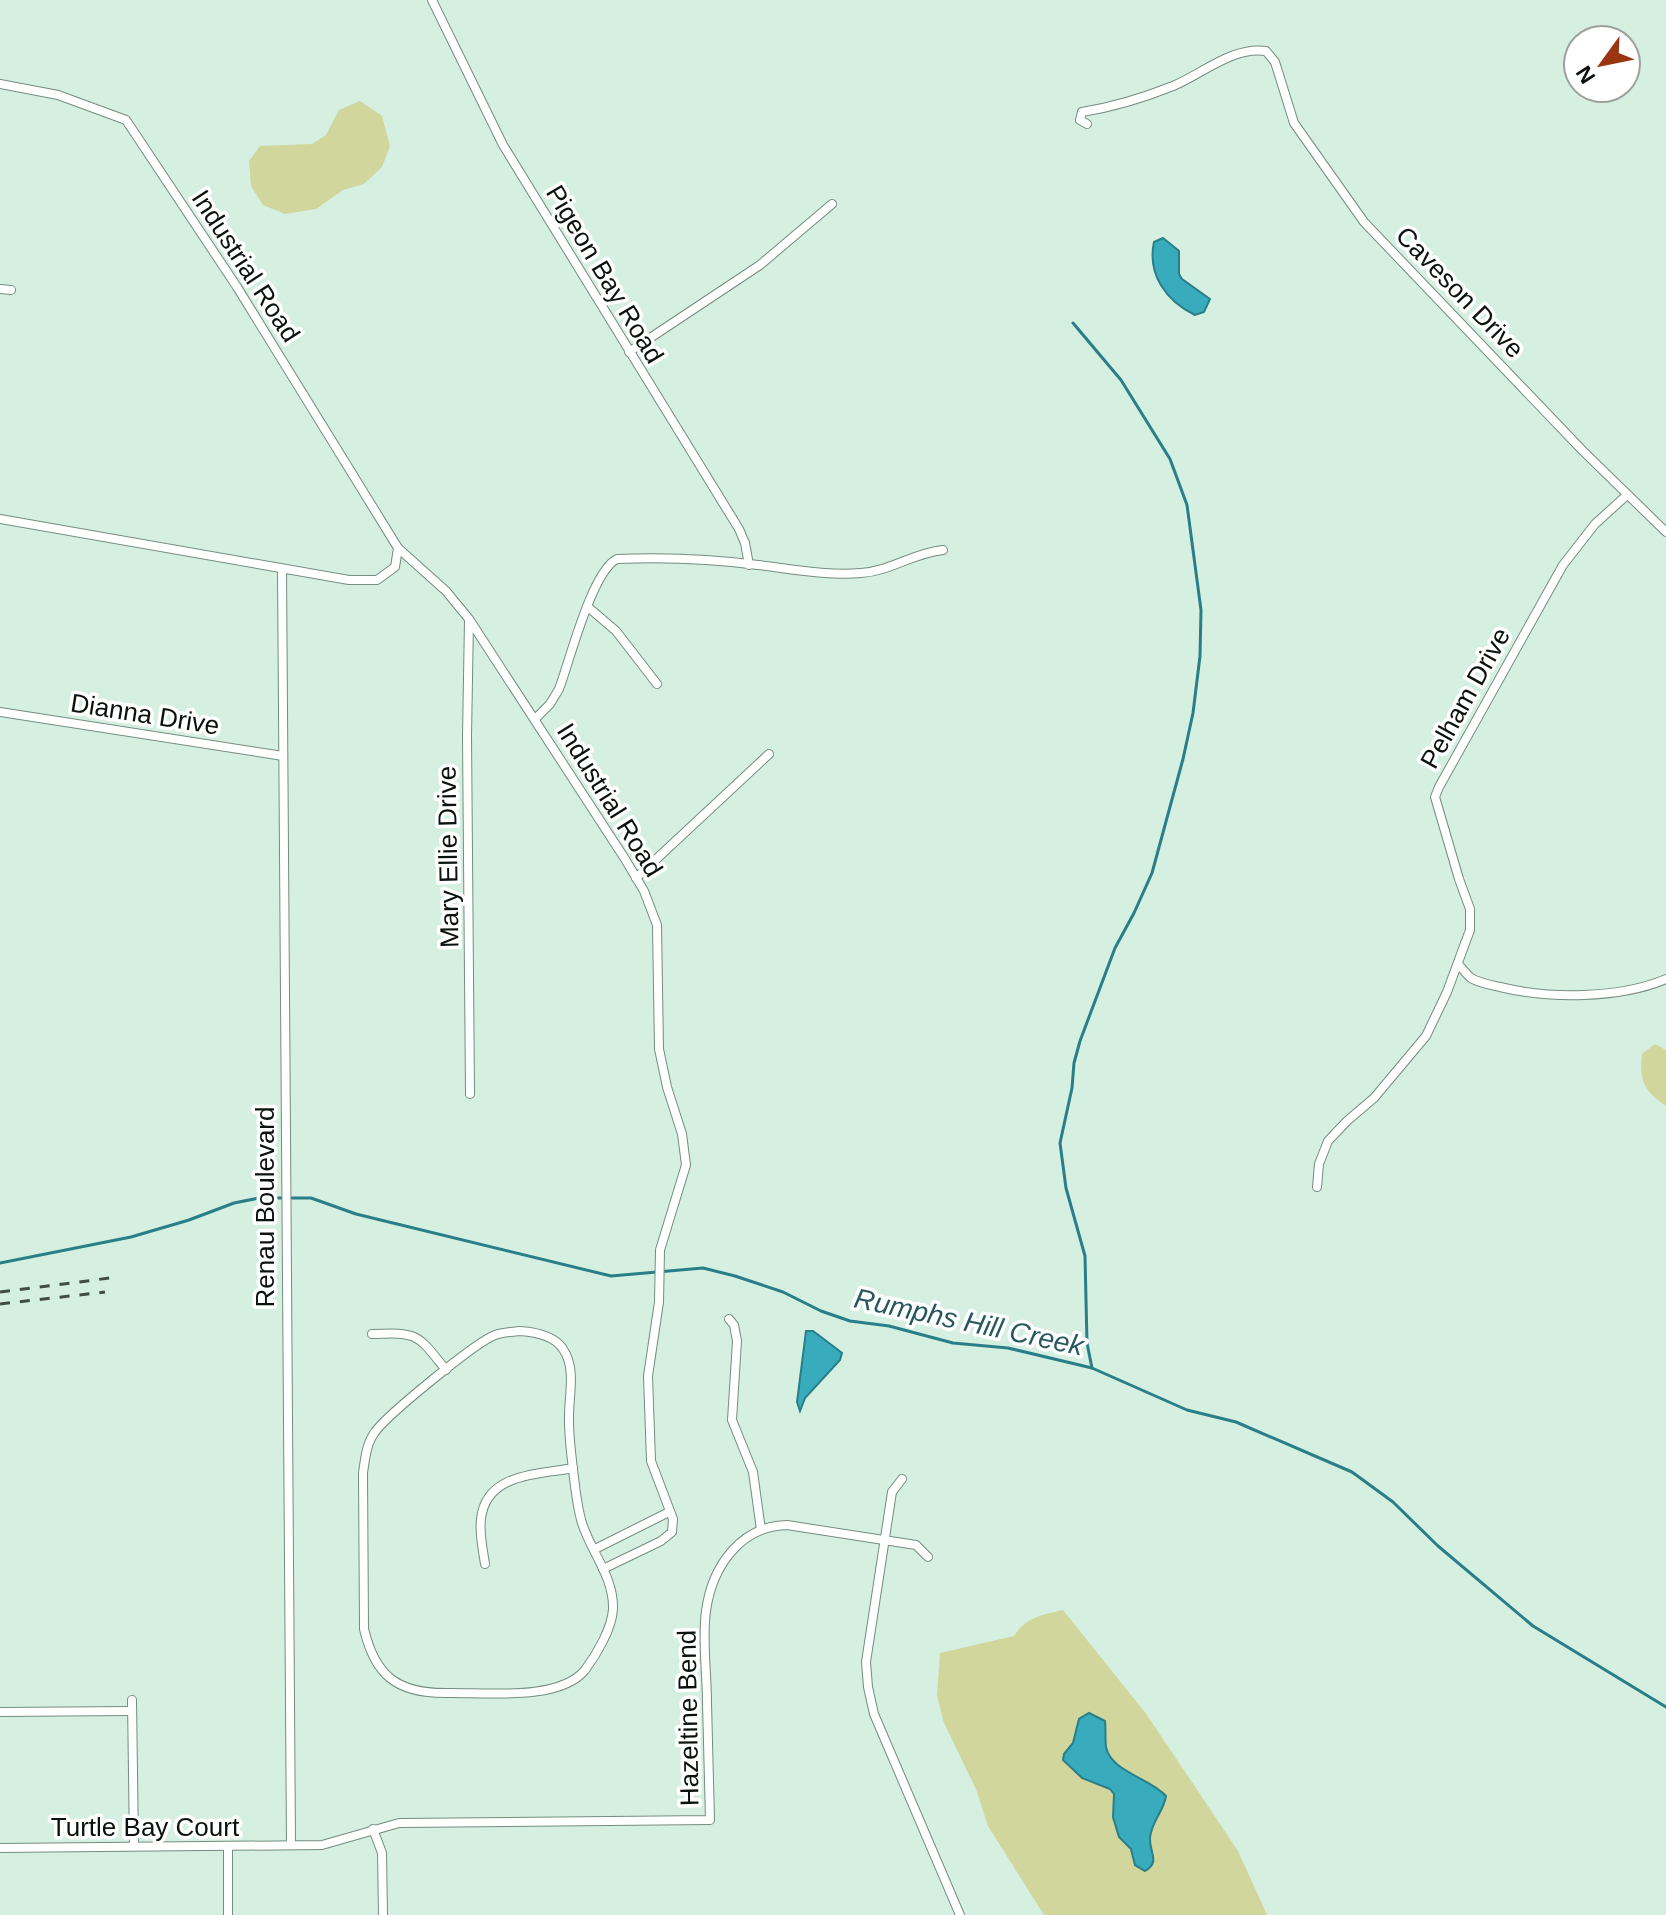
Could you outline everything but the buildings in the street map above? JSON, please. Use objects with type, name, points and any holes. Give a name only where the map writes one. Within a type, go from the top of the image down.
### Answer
[{"type":"street","name":"Pigeon Bay Road","points":[[432,0],[503,145],[743,536],[749,565]]},
{"type":"street","name":"Caveson Drive","points":[[1087,124],[1080,120],[1082,112],[1134,100],[1175,85],[1249,50],[1266,51],[1275,62],[1294,123],[1364,222],[1666,532]]},
{"type":"street","name":"Industrial Road","points":[[0,84],[58,95],[126,120],[237,287],[398,548],[446,591],[469,619],[644,891],[657,925],[659,1049],[682,1134],[686,1165],[660,1250],[659,1302],[648,1376],[651,1461],[669,1512]]},
{"type":"street","points":[[629,352],[760,265],[832,204]]},
{"type":"street","points":[[0,289],[11,290]]},
{"type":"street","name":"Pelham Drive","points":[[1317,1187],[1319,1164],[1328,1141],[1374,1098],[1426,1036],[1470,930],[1470,909],[1435,797],[1443,776],[1563,565],[1595,524],[1627,495]]},
{"type":"street","points":[[0,519],[349,580],[377,580],[395,567],[398,548]]},
{"type":"street","points":[[535,719],[559,689],[602,572],[617,559],[714,561],[811,572],[863,573],[899,565],[912,556],[943,550]]},
{"type":"street","name":"Renau Boulevard","points":[[282,569],[291,1844]]},
{"type":"street","points":[[588,607],[616,631],[657,684]]},
{"type":"street","name":"Mary Ellie Drive","points":[[469,619],[470,1094]]},
{"type":"street","name":"Dianna Drive","points":[[0,712],[283,756]]},
{"type":"street","points":[[636,878],[769,754]]},
{"type":"street","points":[[1458,964],[1472,979],[1521,992],[1578,996],[1639,987],[1666,979]]},
{"type":"street","points":[[729,1319],[734,1325],[737,1341],[732,1420],[753,1472],[761,1530],[787,1525],[916,1545],[928,1557]]},
{"type":"street","points":[[520,1331],[541,1333],[563,1347],[571,1366],[569,1419],[573,1468],[582,1524],[609,1583],[613,1609],[606,1633],[584,1672],[555,1689],[438,1693],[404,1687],[382,1674],[369,1651],[364,1629],[363,1473],[365,1455],[374,1433],[387,1418],[478,1344],[497,1334],[520,1331]]},
{"type":"street","points":[[372,1334],[410,1334],[419,1337],[446,1370]]},
{"type":"street","points":[[485,1564],[480,1522],[484,1506],[493,1491],[508,1480],[573,1468]]},
{"type":"street","points":[[902,1479],[892,1492],[883,1540],[866,1662],[868,1687],[874,1714],[960,1915]]},
{"type":"street","points":[[595,1549],[669,1512],[673,1519],[669,1536],[603,1569]]},
{"type":"street","name":"Hazeltine Bend","points":[[291,1844],[330,1844],[399,1823],[710,1820],[706,1612],[717,1572],[728,1554],[741,1541],[761,1530]]},
{"type":"street","points":[[132,1700],[134,1846]]},
{"type":"street","points":[[0,1712],[132,1711]]},
{"type":"street","points":[[373,1829],[382,1853],[383,1915]]},
{"type":"street","name":"Turtle Bay Court","points":[[0,1848],[291,1844]]},
{"type":"street","points":[[228,1847],[228,1915]]},
{"type":"green space","points":[[360,101],[382,116],[390,146],[382,167],[364,184],[343,190],[316,209],[285,214],[263,205],[251,186],[249,161],[260,146],[312,144],[326,135],[339,110]]},
{"type":"green space","points":[[1655,1044],[1666,1050],[1666,1106],[1648,1090],[1642,1078],[1642,1054]]},
{"type":"green space","points":[[1063,1610],[1147,1715],[1238,1851],[1267,1915],[1044,1915],[988,1826],[976,1789],[944,1723],[937,1696],[940,1653],[1014,1636],[1029,1621]]},
{"type":"water","points":[[1163,238],[1179,251],[1179,274],[1182,279],[1210,299],[1204,312],[1195,315],[1185,309],[1161,285],[1153,265],[1153,254],[1154,242]]},
{"type":"water","points":[[806,1331],[813,1331],[842,1353],[840,1360],[805,1398],[800,1411],[797,1402]]},
{"type":"water","points":[[1089,1713],[1105,1721],[1106,1747],[1115,1763],[1166,1796],[1151,1832],[1152,1864],[1145,1871],[1135,1865],[1131,1849],[1119,1837],[1113,1817],[1114,1794],[1110,1789],[1082,1778],[1063,1760],[1073,1743],[1079,1719]]},
{"type":"waterway","points":[[1073,323],[1121,380],[1170,459],[1187,505],[1201,610],[1200,656],[1183,759],[1152,873],[1115,948],[1080,1041],[1060,1143],[1066,1188],[1085,1256],[1087,1343],[1092,1368]]},
{"type":"waterway","name":"Rumphs Hill Creek","points":[[0,1263],[131,1237],[234,1203],[259,1198],[311,1198],[356,1214],[611,1276],[703,1268],[783,1292],[850,1321],[889,1326],[953,1343],[1008,1348],[1092,1368],[1187,1410],[1236,1422],[1352,1472],[1393,1502],[1438,1546],[1533,1626],[1666,1707]]},
{"type":"railway","points":[[0,1292],[110,1278]]},
{"type":"railway","points":[[0,1304],[105,1292]]}]
